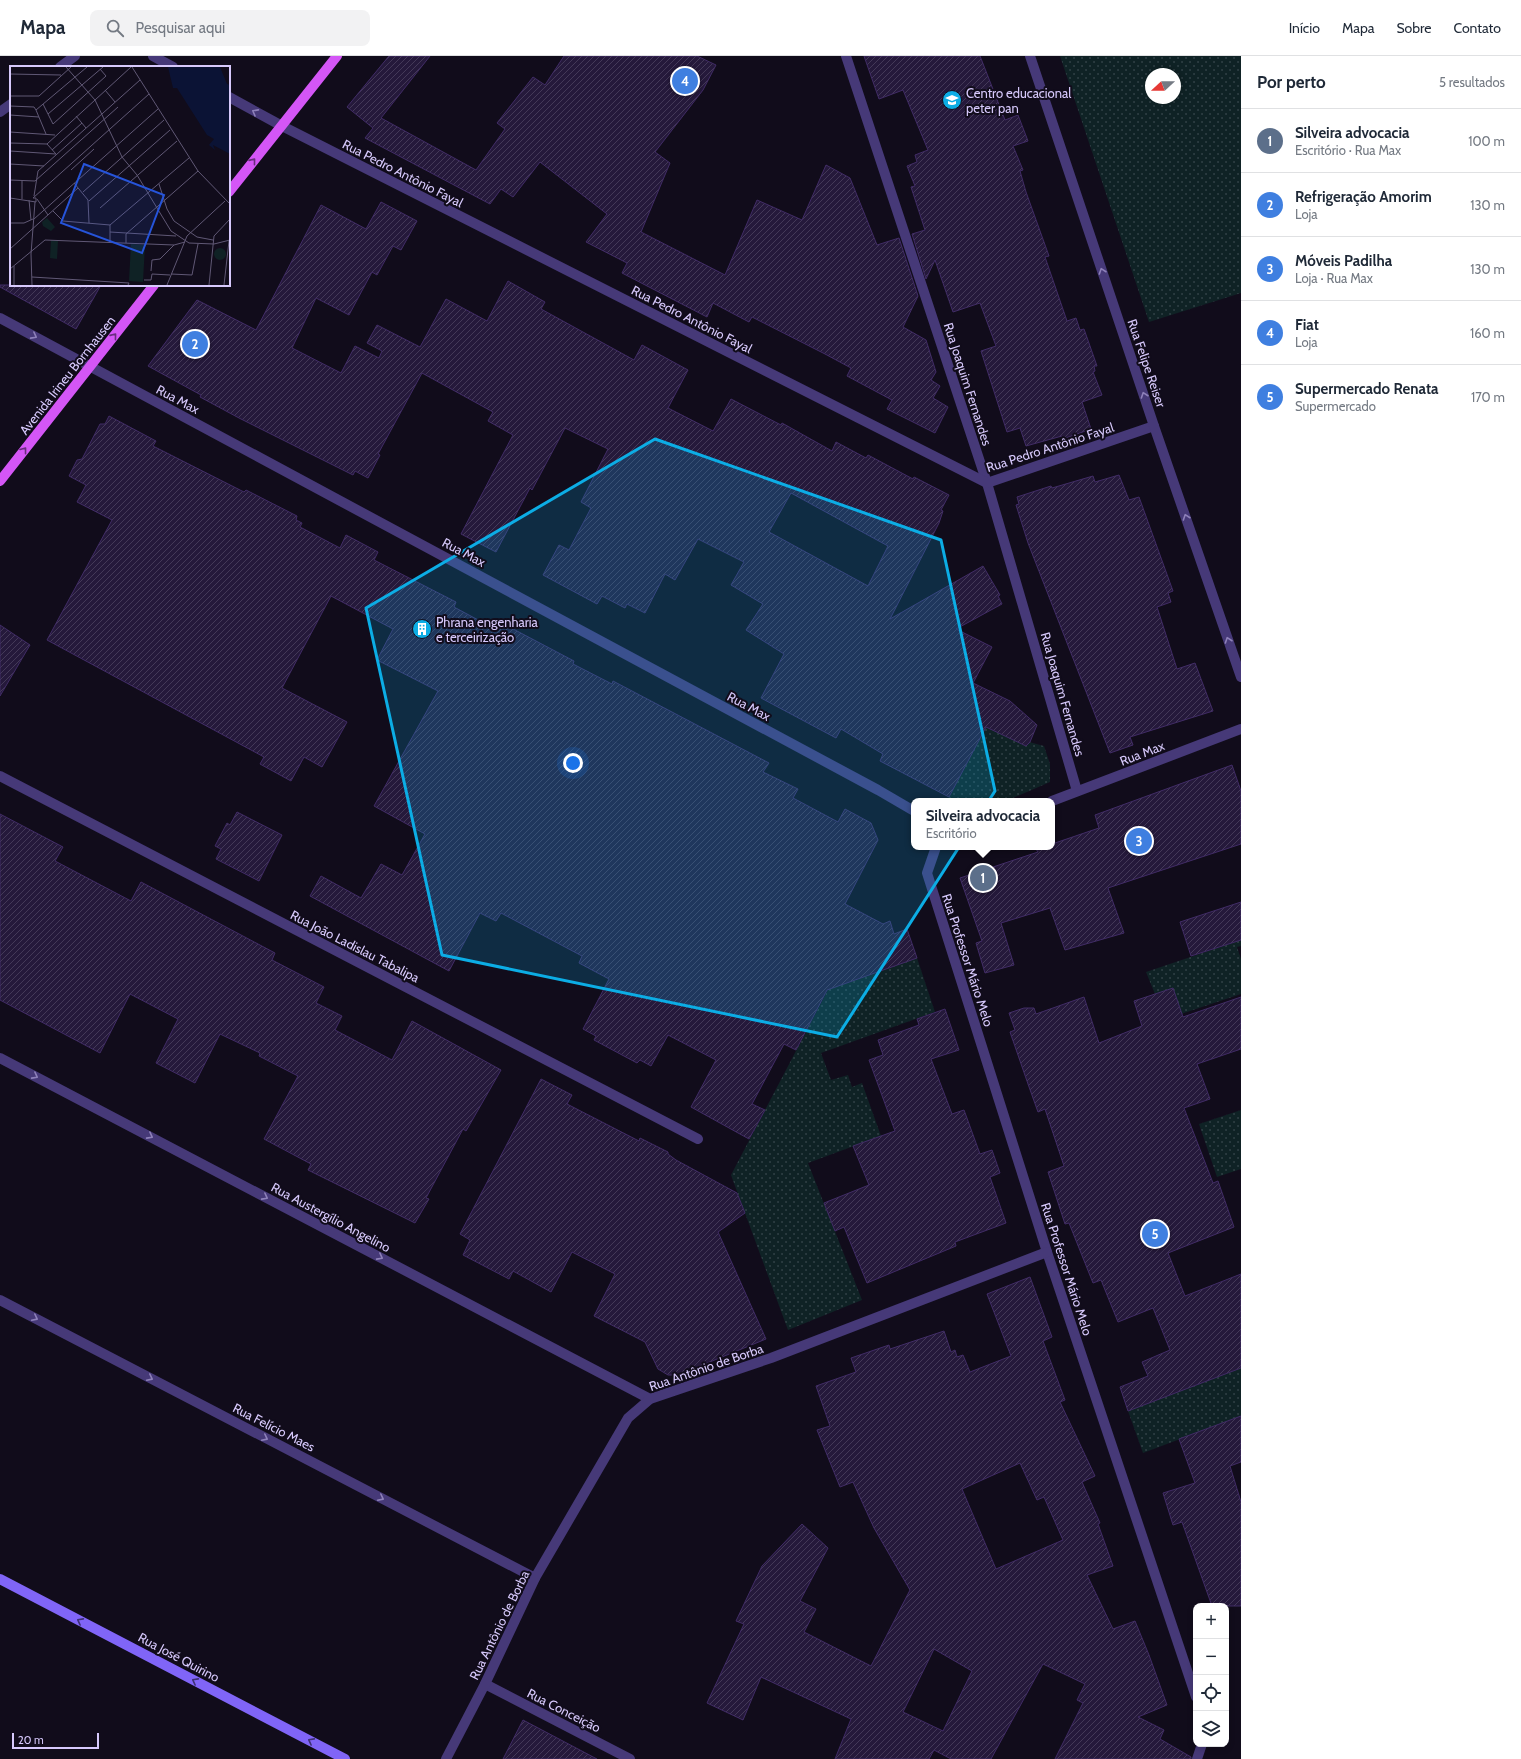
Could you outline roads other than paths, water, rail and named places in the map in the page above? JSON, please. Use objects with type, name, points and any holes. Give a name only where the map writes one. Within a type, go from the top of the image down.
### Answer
[{"type":"main road","points":[[230,191],[337,56]]},
{"type":"main road","name":"Avenida Irineu Bornhausen","points":[[0,481],[153,286]]},
{"type":"main road","name":"Rua José Quirino","points":[[0,1579],[345,1759]]},
{"type":"street","points":[[61,66],[75,56]]},
{"type":"street","points":[[153,56],[172,66]]},
{"type":"street","name":"Rua Joaquim Fernandes","points":[[846,56],[987,484],[1078,791]]},
{"type":"street","name":"Rua Felipe Reiser","points":[[1030,56],[1154,426],[1241,677]]},
{"type":"street","name":"Rua Pedro Antônio Fayal","points":[[230,98],[282,126],[987,484],[1154,426]]},
{"type":"street","points":[[0,112],[10,105]]},
{"type":"street","name":"Rua Max","points":[[0,318],[871,786],[911,809]]},
{"type":"street","name":"Rua Max","points":[[1055,800],[1241,729]]},
{"type":"street","name":"Rua João Ladislau Tabalipa","points":[[0,776],[698,1139]]},
{"type":"street","name":"Rua Professor Mário Melo","points":[[935,850],[927,873],[1047,1252],[1193,1688]]},
{"type":"street","name":"Rua Austergílio Angelino","points":[[0,1058],[650,1399]]},
{"type":"street","name":"Rua Antônio de Borba","points":[[446,1759],[485,1684],[535,1578],[628,1418],[650,1399],[771,1358],[1047,1252]]},
{"type":"street","name":"Rua Felício Maes","points":[[0,1300],[535,1578]]},
{"type":"street","name":"Rua Conceição","points":[[485,1684],[630,1759]]},
{"type":"street","points":[[1197,1759],[1201,1747]]},
{"type":"place","name":"Fiat","points":[[685,81]]},
{"type":"place","name":"Centro educacional peter pan","points":[[952,100]]},
{"type":"place","name":"Refrigeração Amorim","points":[[195,344]]},
{"type":"place","name":"Phrana engenharia e terceirização","points":[[422,629]]},
{"type":"place","name":"Móveis Padilha","points":[[1139,841]]},
{"type":"place","name":"Silveira advocacia","points":[[983,878]]},
{"type":"place","name":"Supermercado Renata","points":[[1155,1234]]}]
